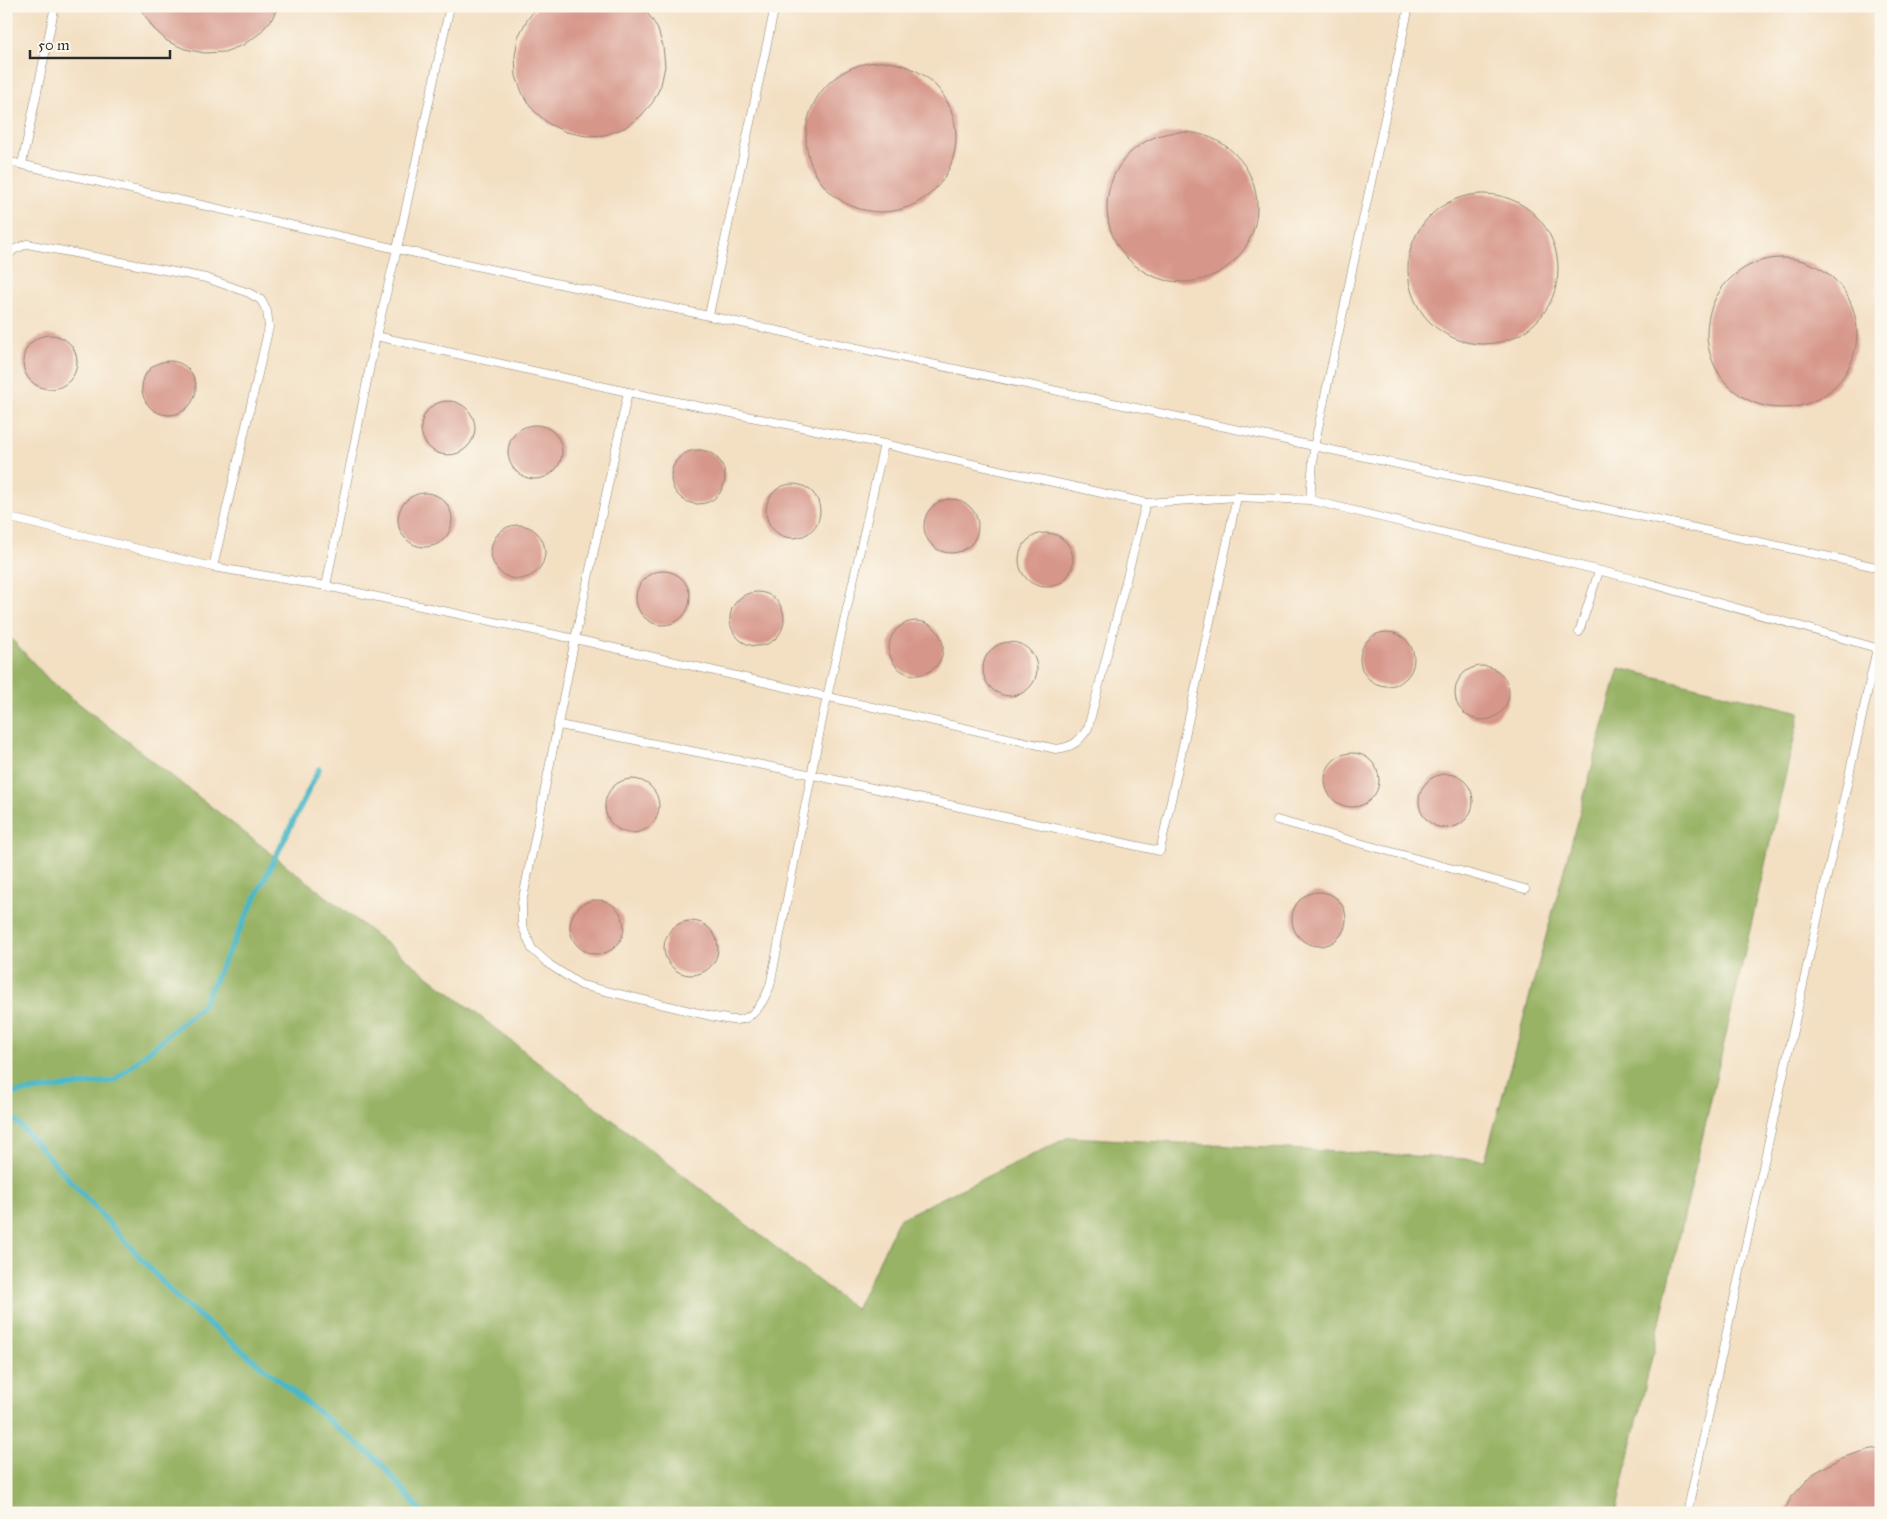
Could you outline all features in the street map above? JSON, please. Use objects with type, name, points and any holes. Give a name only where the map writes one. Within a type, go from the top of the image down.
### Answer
[{"type":"lane","points":[[22,164],[56,6]]},
{"type":"lane","points":[[326,586],[376,336],[397,250],[450,6]]},
{"type":"lane","points":[[709,316],[775,6]]},
{"type":"lane","points":[[1310,500],[1314,447],[1409,6]]},
{"type":"lane","points":[[6,161],[397,250],[1881,568]]},
{"type":"lane","points":[[6,259],[14,250],[28,244],[206,278],[249,293],[262,300],[267,311],[268,327],[213,567]]},
{"type":"lane","points":[[376,336],[628,392],[884,444],[1146,503],[1237,497],[1310,500],[1599,571],[1879,648],[1687,1513]]},
{"type":"lane","points":[[628,392],[575,639],[522,903],[522,925],[532,949],[550,966],[581,985],[715,1017],[737,1020],[752,1014],[764,1001],[770,986],[813,775],[823,716],[884,444]]},
{"type":"lane","points":[[559,725],[813,775],[1160,850],[1237,497]]},
{"type":"lane","points":[[6,517],[213,567],[326,586],[575,639],[1056,749],[1067,748],[1080,740],[1088,728],[1146,503]]},
{"type":"lane","points":[[1580,632],[1599,571]]},
{"type":"lane","points":[[1277,820],[1525,889]]},
{"type":"green space","points":[[6,633],[50,681],[856,1310],[899,1219],[1069,1137],[1485,1160],[1619,668],[1800,712],[1616,1513],[6,1513]]},
{"type":"building","points":[[139,6],[278,6],[272,19],[259,34],[243,45],[224,52],[204,53],[185,49],[167,41],[153,28]]},
{"type":"building","points":[[538,6],[640,6],[646,11],[657,27],[663,46],[665,66],[661,85],[653,102],[640,117],[624,128],[605,135],[586,136],[566,132],[549,124],[534,111],[523,95],[516,76],[515,56],[518,37],[527,20]]},
{"type":"building","points":[[881,62],[910,68],[934,84],[950,108],[956,137],[950,166],[934,190],[910,206],[881,212],[852,206],[828,190],[812,166],[806,137],[812,108],[828,84],[852,68]]},
{"type":"building","points":[[1182,132],[1211,138],[1235,154],[1251,178],[1257,207],[1251,236],[1235,260],[1211,276],[1182,282],[1153,276],[1129,260],[1113,236],[1107,207],[1113,178],[1129,154],[1153,138]]},
{"type":"building","points":[[1483,194],[1512,200],[1536,216],[1552,240],[1558,269],[1552,298],[1536,322],[1512,338],[1483,344],[1454,338],[1430,322],[1414,298],[1408,269],[1414,240],[1430,216],[1454,200]]},
{"type":"building","points":[[1782,258],[1811,264],[1835,280],[1851,304],[1857,333],[1851,362],[1835,386],[1811,402],[1782,408],[1753,402],[1729,386],[1713,362],[1707,333],[1713,304],[1729,280],[1753,264]]},
{"type":"building","points":[[45,335],[55,335],[65,339],[73,347],[77,362],[73,377],[65,385],[55,389],[45,389],[35,385],[27,377],[23,367],[23,357],[27,347],[35,339]]},
{"type":"building","points":[[164,361],[174,361],[184,365],[192,373],[196,388],[192,403],[184,411],[174,415],[164,415],[154,411],[146,403],[142,393],[142,383],[146,373],[154,365]]},
{"type":"building","points":[[443,401],[453,401],[463,405],[471,413],[475,428],[471,443],[463,451],[453,455],[443,455],[433,451],[425,443],[421,433],[421,423],[425,413],[433,405]]},
{"type":"building","points":[[530,425],[540,425],[550,429],[558,437],[562,452],[558,467],[550,475],[540,479],[530,479],[520,475],[512,467],[508,457],[508,447],[512,437],[520,429]]},
{"type":"building","points":[[693,450],[703,450],[713,454],[721,462],[725,477],[721,492],[713,500],[703,504],[693,504],[683,500],[675,492],[671,482],[671,472],[675,462],[683,454]]},
{"type":"building","points":[[788,484],[798,484],[808,488],[816,496],[820,511],[816,526],[808,534],[798,538],[788,538],[778,534],[770,526],[766,516],[766,506],[770,496],[778,488]]},
{"type":"building","points":[[420,493],[430,493],[440,497],[448,505],[452,520],[448,535],[440,543],[430,547],[420,547],[410,543],[402,535],[398,525],[398,515],[402,505],[410,497]]},
{"type":"building","points":[[946,499],[956,499],[966,503],[974,511],[978,526],[974,541],[966,549],[956,553],[946,553],[936,549],[928,541],[924,531],[924,521],[928,511],[936,503]]},
{"type":"building","points":[[513,525],[523,525],[533,529],[541,537],[545,552],[541,567],[533,575],[523,579],[513,579],[503,575],[495,567],[491,557],[491,547],[495,537],[503,529]]},
{"type":"building","points":[[1041,533],[1051,533],[1061,537],[1069,545],[1073,560],[1069,575],[1061,583],[1051,587],[1041,587],[1031,583],[1023,575],[1019,565],[1019,555],[1023,545],[1031,537]]},
{"type":"building","points":[[658,571],[668,571],[678,575],[686,583],[690,598],[686,613],[678,621],[668,625],[658,625],[648,621],[640,613],[636,603],[636,593],[640,583],[648,575]]},
{"type":"building","points":[[752,592],[762,592],[772,596],[780,604],[784,619],[780,634],[772,642],[762,646],[752,646],[742,642],[734,634],[730,624],[730,614],[734,604],[742,596]]},
{"type":"building","points":[[911,621],[921,621],[931,625],[939,633],[943,648],[939,663],[931,671],[921,675],[911,675],[901,671],[893,663],[889,653],[889,643],[893,633],[901,625]]},
{"type":"building","points":[[1382,632],[1392,632],[1402,636],[1410,644],[1414,659],[1410,674],[1402,682],[1392,686],[1382,686],[1372,682],[1364,674],[1360,664],[1360,654],[1364,644],[1372,636]]},
{"type":"building","points":[[1005,642],[1015,642],[1025,646],[1033,654],[1037,669],[1033,684],[1025,692],[1015,696],[1005,696],[995,692],[987,684],[983,674],[983,664],[987,654],[995,646]]},
{"type":"building","points":[[1477,666],[1487,666],[1497,670],[1505,678],[1509,693],[1505,708],[1497,716],[1487,720],[1477,720],[1467,716],[1459,708],[1455,698],[1455,688],[1459,678],[1467,670]]},
{"type":"building","points":[[1347,753],[1357,753],[1367,757],[1375,765],[1379,780],[1375,795],[1367,803],[1357,807],[1347,807],[1337,803],[1329,795],[1325,785],[1325,775],[1329,765],[1337,757]]},
{"type":"building","points":[[1441,774],[1451,774],[1461,778],[1469,786],[1473,801],[1469,816],[1461,824],[1451,828],[1441,828],[1431,824],[1423,816],[1419,806],[1419,796],[1423,786],[1431,778]]},
{"type":"building","points":[[627,779],[637,779],[647,783],[655,791],[659,806],[655,821],[647,829],[637,833],[627,833],[617,829],[609,821],[605,811],[605,801],[609,791],[617,783]]},
{"type":"building","points":[[1314,892],[1324,892],[1334,896],[1342,904],[1346,919],[1342,934],[1334,942],[1324,946],[1314,946],[1304,942],[1296,934],[1292,924],[1292,914],[1296,904],[1304,896]]},
{"type":"building","points":[[592,900],[602,900],[612,904],[620,912],[624,927],[620,942],[612,950],[602,954],[592,954],[582,950],[574,942],[570,932],[570,922],[574,912],[582,904]]},
{"type":"building","points":[[686,921],[696,921],[706,925],[714,933],[718,948],[714,963],[706,971],[696,975],[686,975],[676,971],[668,963],[664,953],[664,943],[668,933],[676,925]]},
{"type":"building","points":[[1881,1448],[1881,1513],[1783,1513],[1791,1498],[1813,1474],[1841,1458]]},
{"type":"waterway","points":[[6,1094],[114,1081],[202,1006],[319,769]]},
{"type":"waterway","points":[[6,1110],[178,1299],[379,1461],[422,1513]]}]
